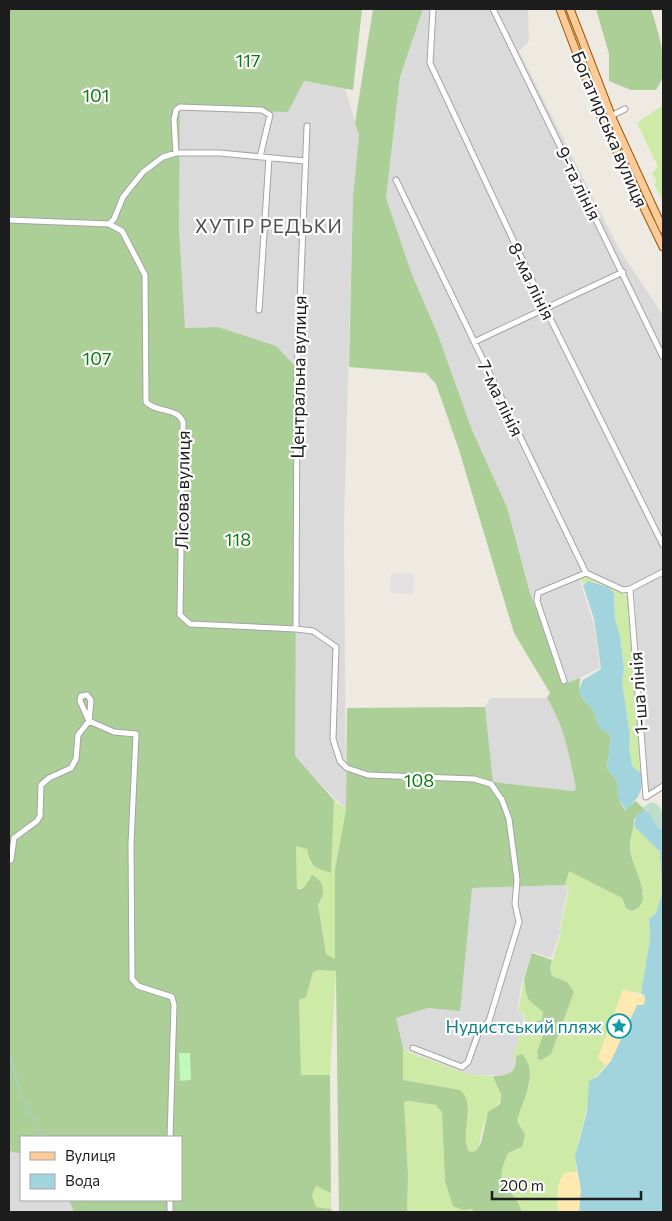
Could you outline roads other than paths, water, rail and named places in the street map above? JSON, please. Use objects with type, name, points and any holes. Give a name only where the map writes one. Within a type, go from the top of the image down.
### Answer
[{"type":"main road","name":"Богатирська вулиця","points":[[560,9],[604,125],[663,247]]},
{"type":"main road","name":"Богатирська вулиця","points":[[570,9],[611,116],[663,229]]},
{"type":"street","name":"8-ма лінія","points":[[433,9],[430,63],[545,308],[663,545]]},
{"type":"street","name":"9-та лінія","points":[[493,9],[663,357]]},
{"type":"street","points":[[176,153],[174,120],[176,110],[180,107],[262,110],[270,115],[260,157]]},
{"type":"street","points":[[611,116],[625,109]]},
{"type":"street","name":"Центральна вулиця","points":[[296,629],[297,376],[307,126]]},
{"type":"street","points":[[9,220],[109,224],[114,219],[123,197],[143,172],[163,157],[176,153],[220,153],[305,161]]},
{"type":"street","points":[[259,310],[269,158]]},
{"type":"street","name":"7-ма лінія","points":[[396,180],[586,573]]},
{"type":"street","name":"Лісова вулиця","points":[[109,224],[122,231],[145,274],[146,402],[151,407],[174,413],[182,418],[183,422],[180,615],[190,624],[296,629]]},
{"type":"street","points":[[474,342],[623,272]]},
{"type":"street","points":[[564,681],[537,601],[538,593],[586,573],[623,590],[663,572]]},
{"type":"street","name":"1-ша лінія","points":[[630,588],[646,797],[663,786]]},
{"type":"street","points":[[296,629],[314,632],[336,647],[333,730],[335,748],[347,768],[368,775],[474,779],[491,784],[502,800],[509,819],[517,880],[518,929],[489,1022],[478,1034],[468,1062],[462,1067],[413,1048]]},
{"type":"street","points":[[11,860],[14,838],[37,821],[40,816],[41,785],[48,778],[71,768],[76,759],[78,734],[89,721],[114,732],[136,734],[131,844],[132,980],[138,986],[172,997],[174,1005],[170,1136]]},
{"type":"water","points":[[588,581],[608,587],[614,593],[615,620],[620,636],[624,669],[622,682],[630,735],[629,747],[632,766],[642,774],[642,785],[639,794],[626,810],[618,798],[617,781],[607,769],[611,735],[600,729],[593,710],[582,698],[579,689],[583,680],[601,669],[594,619],[583,585]]},
{"type":"water","points":[[645,810],[658,828],[663,829],[663,1212],[579,1212],[581,1190],[575,1156],[587,1112],[589,1081],[597,1077],[611,1061],[637,1005],[643,1005],[645,1001],[645,996],[641,993],[650,939],[649,919],[656,913],[662,893],[660,852],[634,826],[636,815]]},
{"type":"waterway","points":[[9,1053],[21,1096],[42,1136]]},
{"type":"waterway","points":[[78,1201],[84,1212]]},
{"type":"place","name":"Нудистський пляж","points":[[619,1026]]},
{"type":"district","name":"ХУТІР РЕДЬКИ","points":[[269,225]]},
{"type":"park label","name":"117","points":[[248,60]]},
{"type":"park label","name":"101","points":[[96,95]]},
{"type":"park label","name":"107","points":[[97,358]]},
{"type":"park label","name":"118","points":[[238,539]]},
{"type":"park label","name":"108","points":[[419,780]]}]
